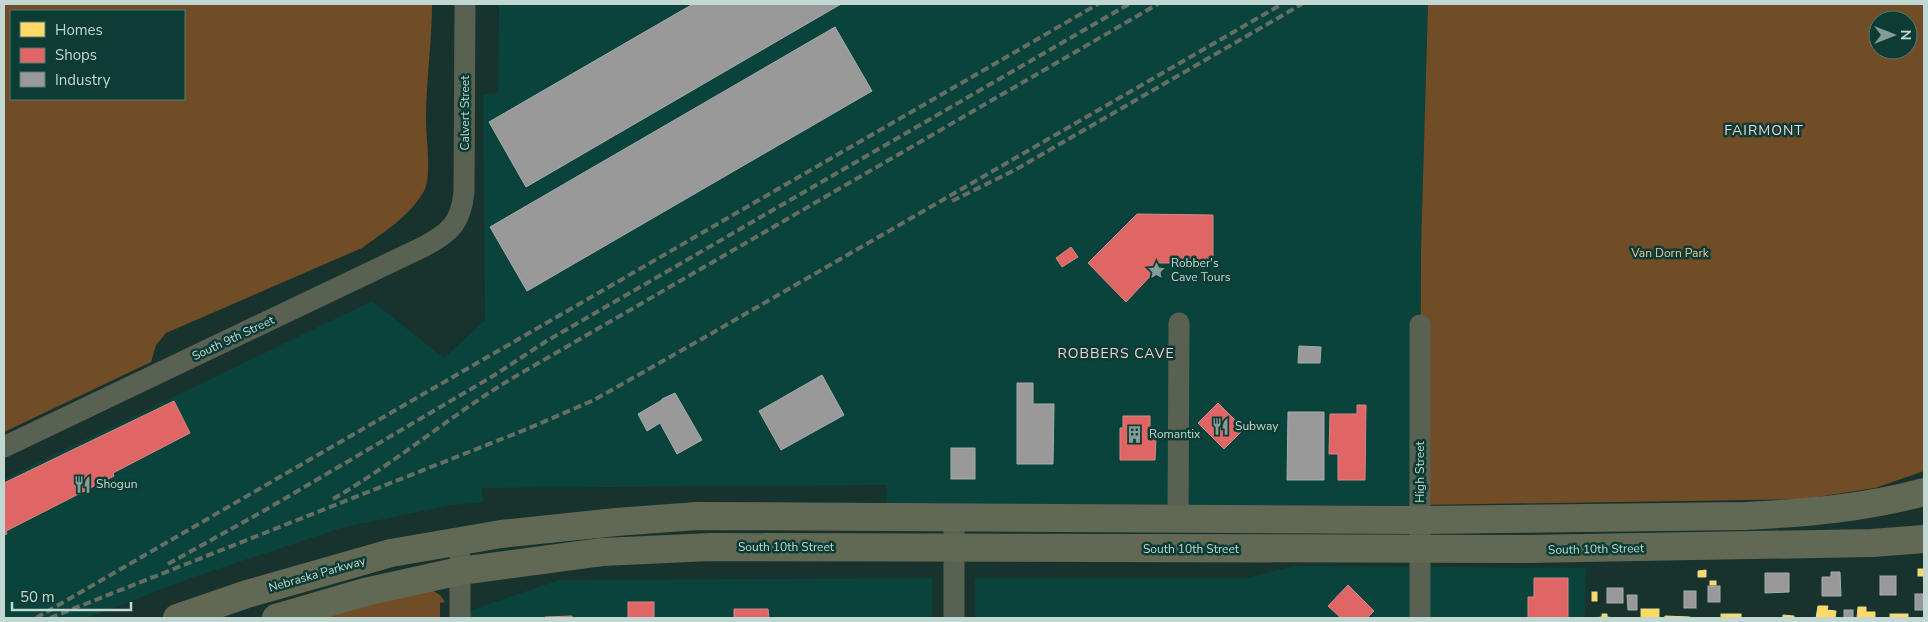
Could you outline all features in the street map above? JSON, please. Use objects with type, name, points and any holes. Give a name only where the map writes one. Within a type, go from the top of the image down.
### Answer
[{"type":"main road","points":[[460,540],[557,527],[697,516],[1420,520],[1745,516],[1844,508],[1924,492]]},
{"type":"main road","points":[[1758,546],[1866,534],[1924,525]]},
{"type":"main road","name":"Nebraska Parkway","points":[[177,618],[311,575],[392,553],[460,540]]},
{"type":"main road","name":"South 10th Street","points":[[460,571],[546,558],[642,549],[711,547],[1419,550],[1758,546],[1924,540]]},
{"type":"main road","points":[[276,618],[365,592],[460,571]]},
{"type":"street","name":"Calvert Street","points":[[457,221],[462,208],[464,192],[465,4]]},
{"type":"street","name":"South 9th Street","points":[[4,447],[425,246],[448,232],[457,221]]},
{"type":"street","points":[[1178,519],[1179,323]]},
{"type":"street","name":"High Street","points":[[1420,325],[1420,618]]},
{"type":"street","points":[[954,518],[954,618]]},
{"type":"street","points":[[460,540],[460,618]]},
{"type":"shaded area","points":[[499,4],[1428,4],[1421,249],[1420,505],[886,506],[887,485],[482,488],[483,502],[447,506],[341,528],[194,577],[87,618],[4,618],[4,479],[372,301],[444,358],[485,320],[483,94],[498,93]]},
{"type":"shaded area","points":[[1295,566],[1586,568],[1585,618],[975,618],[975,578],[1246,578]]},
{"type":"shaded area","points":[[932,578],[932,618],[460,618],[460,614],[559,580]]},
{"type":"green space","points":[[4,4],[432,4],[426,105],[428,176],[424,191],[412,208],[388,230],[362,248],[166,333],[156,345],[151,362],[4,432]]},
{"type":"green space","name":"Van Dorn Park","points":[[1428,4],[1924,4],[1924,471],[1875,488],[1804,499],[1420,505],[1421,249]]},
{"type":"green space","points":[[432,590],[440,595],[445,602],[440,603],[440,618],[308,618]]},
{"type":"building: Homes","points":[[1918,569],[1924,569],[1924,576],[1918,576]]},
{"type":"building: Homes","points":[[1706,570],[1706,577],[1698,577],[1698,571]]},
{"type":"building: Homes","points":[[1710,581],[1716,581],[1716,585],[1710,585]]},
{"type":"building: Homes","points":[[1592,592],[1597,592],[1597,601],[1592,601]]},
{"type":"building: Homes","points":[[1818,606],[1828,606],[1827,610],[1836,611],[1835,618],[1816,618]]},
{"type":"building: Homes","points":[[1858,607],[1866,607],[1866,612],[1875,612],[1875,618],[1857,618]]},
{"type":"building: Homes","points":[[1641,609],[1659,609],[1659,618],[1641,618]]},
{"type":"building: Homes","points":[[1602,614],[1615,618],[1593,618],[1602,617]]},
{"type":"building: Homes","points":[[1721,614],[1741,614],[1741,618],[1721,618]]},
{"type":"building: Homes","points":[[1890,614],[1908,614],[1908,618],[1890,618]]},
{"type":"building: Homes","points":[[1783,615],[1794,616],[1794,618],[1783,618]]},
{"type":"building: Homes","points":[[1665,616],[1690,617],[1690,618],[1665,618]]},
{"type":"building: Shops","points":[[1137,214],[1213,215],[1213,263],[1156,263],[1153,265],[1157,269],[1126,302],[1088,263]]},
{"type":"building: Shops","points":[[1071,247],[1078,257],[1062,267],[1056,258]]},
{"type":"building: Shops","points":[[174,401],[190,433],[113,473],[114,476],[6,531],[7,534],[4,535],[4,483]]},
{"type":"building: Shops","name":"Subway","points":[[1218,403],[1244,429],[1224,449],[1198,423]]},
{"type":"building: Shops","points":[[1357,405],[1366,405],[1365,480],[1338,480],[1338,454],[1329,454],[1330,414],[1357,414]]},
{"type":"building: Shops","name":"Romantix","points":[[1123,416],[1150,416],[1150,439],[1156,439],[1155,460],[1120,460],[1120,428],[1123,428]]},
{"type":"building: Shops","points":[[1534,578],[1568,578],[1568,618],[1528,618],[1528,597],[1534,597]]},
{"type":"building: Shops","points":[[1348,585],[1374,611],[1367,618],[1341,618],[1328,606]]},
{"type":"building: Shops","points":[[628,602],[654,602],[654,618],[628,618]]},
{"type":"building: Shops","points":[[734,609],[768,609],[769,618],[734,618]]},
{"type":"building: Shops","points":[[572,616],[572,618],[545,618],[545,617]]},
{"type":"building: Industry","points":[[693,4],[841,4],[526,187],[489,122]]},
{"type":"building: Industry","points":[[835,27],[872,91],[527,291],[490,227]]},
{"type":"building: Industry","points":[[1299,346],[1321,347],[1320,363],[1298,363]]},
{"type":"building: Industry","points":[[822,375],[844,415],[781,450],[759,411]]},
{"type":"building: Industry","points":[[1017,383],[1033,383],[1033,404],[1054,404],[1053,464],[1017,464]]},
{"type":"building: Industry","points":[[675,393],[702,440],[677,454],[660,423],[647,431],[638,414]]},
{"type":"building: Industry","points":[[1288,412],[1324,412],[1324,480],[1287,480]]},
{"type":"building: Industry","points":[[951,448],[975,448],[975,479],[951,479]]},
{"type":"building: Industry","points":[[1831,572],[1840,572],[1841,596],[1822,596],[1822,577],[1831,577]]},
{"type":"building: Industry","points":[[1765,573],[1789,573],[1789,592],[1765,593]]},
{"type":"building: Industry","points":[[1880,576],[1896,576],[1896,595],[1880,595]]},
{"type":"building: Industry","points":[[1708,586],[1720,586],[1720,602],[1708,602]]},
{"type":"building: Industry","points":[[1607,588],[1623,588],[1623,603],[1607,603]]},
{"type":"building: Industry","points":[[1684,591],[1696,591],[1696,608],[1684,608]]},
{"type":"building: Industry","points":[[1915,594],[1924,594],[1924,610],[1915,610]]},
{"type":"building: Industry","points":[[1627,595],[1637,595],[1637,610],[1628,610]]},
{"type":"building: Industry","points":[[1844,610],[1853,610],[1853,618],[1844,618]]},
{"type":"railway","points":[[36,618],[1098,4]]},
{"type":"railway","points":[[168,564],[267,509],[493,376],[545,342],[1129,4]]},
{"type":"railway","points":[[333,499],[511,379],[1158,4]]},
{"type":"railway","points":[[50,618],[527,429],[594,400],[1282,4]]},
{"type":"railway","points":[[952,201],[1015,170],[1302,4]]},
{"type":"place","name":"Robber's Cave Tours","points":[[1157,270]]},
{"type":"place","name":"Subway","points":[[1221,426]]},
{"type":"place","name":"Romantix","points":[[1135,434]]},
{"type":"place","name":"Shogun","points":[[82,484]]},
{"type":"district","name":"FAIRMONT","points":[[1764,130]]},
{"type":"district","name":"ROBBERS CAVE","points":[[1116,353]]}]
